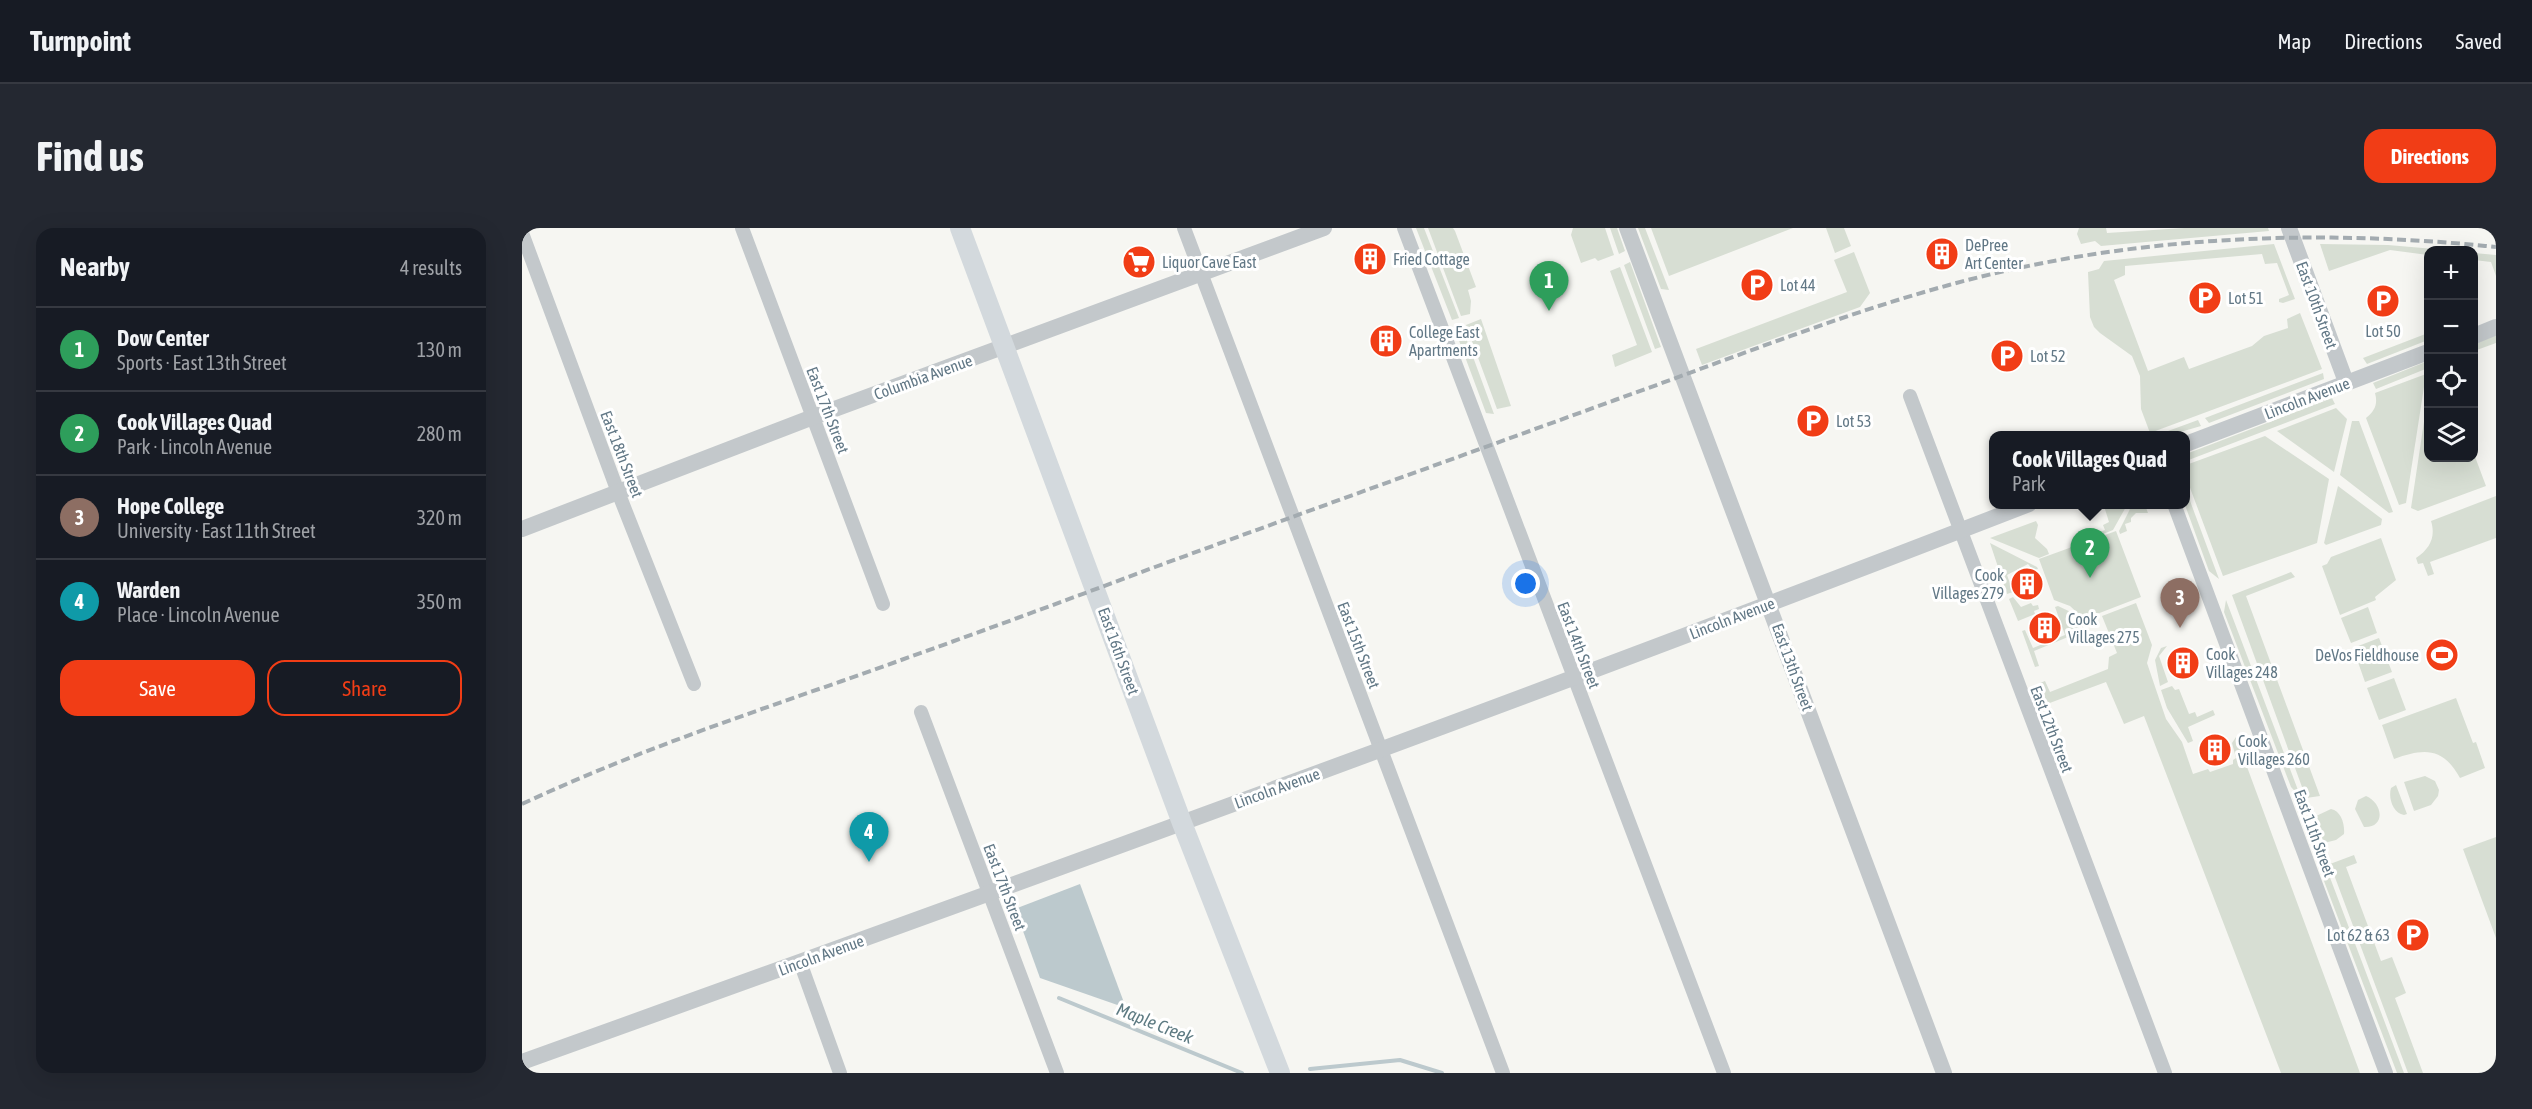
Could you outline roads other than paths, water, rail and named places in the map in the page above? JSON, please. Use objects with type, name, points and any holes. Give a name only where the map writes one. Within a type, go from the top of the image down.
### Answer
[{"type":"main road","name":"East 16th Street","points":[[960,228],[1182,823],[1280,1073]]},
{"type":"street","name":"East 17th Street","points":[[742,228],[883,604]]},
{"type":"street","name":"East 15th Street","points":[[1185,228],[1503,1073]]},
{"type":"street","name":"Columbia Avenue","points":[[522,529],[813,417],[1324,228]]},
{"type":"street","name":"East 14th Street","points":[[1404,228],[1724,1073]]},
{"type":"street","name":"East 13th Street","points":[[1627,228],[1944,1073]]},
{"type":"street","name":"East 10th Street","points":[[2289,228],[2346,382]]},
{"type":"street","name":"East 18th Street","points":[[522,233],[618,492],[694,684]]},
{"type":"street","points":[[2478,334],[2496,327]]},
{"type":"street","name":"Lincoln Avenue","points":[[2190,442],[2424,353]]},
{"type":"street","name":"East 12th Street","points":[[1910,396],[2164,1073]]},
{"type":"street","name":"Lincoln Avenue","points":[[522,1062],[989,894],[1574,678],[2016,509]]},
{"type":"street","name":"East 11th Street","points":[[2176,509],[2386,1073]]},
{"type":"street","name":"East 17th Street","points":[[921,712],[1057,1073]]},
{"type":"street","points":[[800,962],[840,1073]]},
{"type":"waterway","name":"Maple Creek","points":[[1059,998],[1242,1073]]},
{"type":"waterway","name":"Maple Creek","points":[[1310,1069],[1400,1060],[1442,1073]]},
{"type":"railway","points":[[522,804],[601,769],[721,724],[1781,340],[1949,285],[2084,256],[2152,246],[2221,240],[2358,238],[2496,247]]},
{"type":"place","name":"DePree Art Center","points":[[1942,254]]},
{"type":"place","name":"Fried Cottage","points":[[1370,259]]},
{"type":"place","name":"Liquor Cave East","points":[[1139,262]]},
{"type":"place","name":"Lot 44","points":[[1757,285]]},
{"type":"place","name":"Lot 51","points":[[2205,298]]},
{"type":"place","name":"Lot 50","points":[[2383,301]]},
{"type":"place","name":"Dow Center","points":[[1549,311]]},
{"type":"place","name":"College East Apartments","points":[[1386,341]]},
{"type":"place","name":"Lot 52","points":[[2007,356]]},
{"type":"place","name":"Lot 53","points":[[1813,421]]},
{"type":"place","name":"Cook Villages Quad","points":[[2090,578]]},
{"type":"place","name":"Cook Villages 279","points":[[2027,584]]},
{"type":"place","name":"Cook Villages 275","points":[[2045,628]]},
{"type":"place","name":"Hope College","points":[[2180,628]]},
{"type":"place","name":"DeVos Fieldhouse","points":[[2442,655]]},
{"type":"place","name":"Cook Villages 248","points":[[2183,663]]},
{"type":"place","name":"Cook Villages 260","points":[[2215,750]]},
{"type":"place","name":"Warden","points":[[869,862]]},
{"type":"place","name":"Lot 62 & 63","points":[[2413,935]]}]
